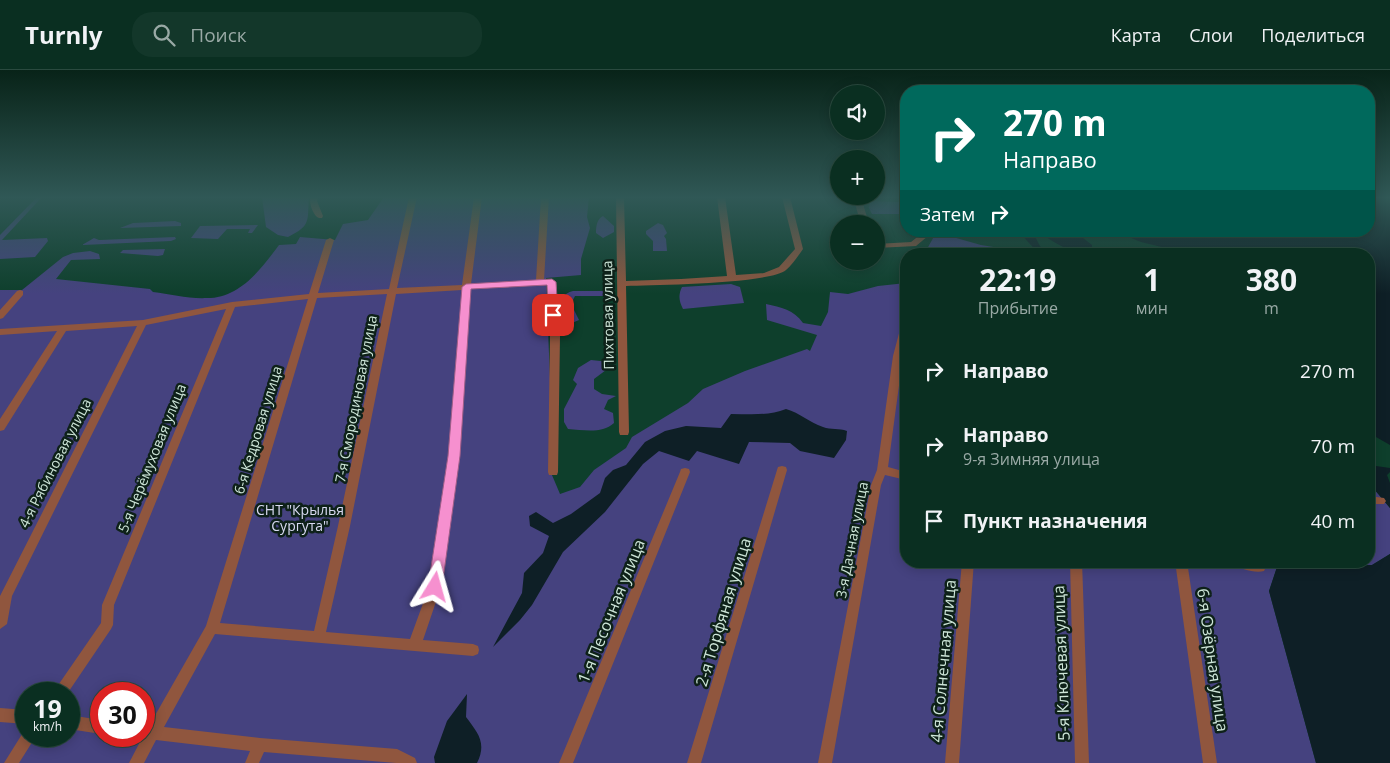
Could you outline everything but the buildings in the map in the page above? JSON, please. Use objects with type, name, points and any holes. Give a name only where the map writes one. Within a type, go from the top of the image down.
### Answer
[{"type":"street","name":"7-я Смородиновая улица","points":[[319,635],[342,544],[391,290],[405,229]]},
{"type":"street","points":[[414,646],[435,587],[454,456],[466,287],[474,229]]},
{"type":"street","points":[[540,283],[543,229]]},
{"type":"street","name":"Пихтовая улица","points":[[621,229],[624,432]]},
{"type":"street","points":[[725,229],[732,279]]},
{"type":"street","points":[[622,284],[732,279],[776,273],[799,249],[794,229]]},
{"type":"street","points":[[885,246],[913,244],[922,237]]},
{"type":"street","name":"6-я Кедровая улица","points":[[155,723],[212,628],[330,240]]},
{"type":"street","points":[[0,332],[143,323],[232,305],[313,296],[552,282],[555,336],[553,472]]},
{"type":"street","points":[[0,316],[20,292]]},
{"type":"street","name":"5-я Черёмуховая улица","points":[[67,682],[107,625],[108,605],[232,305]]},
{"type":"street","name":"4-я Рябиновая улица","points":[[1,622],[6,596],[143,323]]},
{"type":"street","points":[[0,427],[63,328]]},
{"type":"street","name":"3-я Дачная улица","points":[[825,763],[876,485],[882,470],[900,348]]},
{"type":"street","name":"2-я Торфяная улица","points":[[694,763],[782,470]]},
{"type":"street","points":[[882,470],[900,474]]},
{"type":"street","name":"1-я Песочная улица","points":[[566,763],[685,472]]},
{"type":"street","name":"4-я Солнечная улица","points":[[952,763],[967,568]]},
{"type":"street","name":"5-я Ключевая улица","points":[[1076,568],[1082,763]]},
{"type":"street","name":"6-я Озёрная улица","points":[[1181,568],[1210,763]]},
{"type":"street","points":[[212,628],[319,635],[414,646],[474,650]]},
{"type":"street","points":[[0,715],[15,716]]},
{"type":"street","points":[[155,734],[260,745],[397,756],[410,763]]},
{"type":"street","points":[[252,763],[260,745]]},
{"type":"street","points":[[11,763],[22,747]]},
{"type":"street","name":"6-я Кедровая улица","points":[[136,763],[143,747]]},
{"type":"green space","points":[[6,229],[12,229],[2,240],[47,238],[48,241],[35,257],[0,259],[0,235]]},
{"type":"green space","points":[[197,229],[227,229],[218,239],[191,238]]},
{"type":"green space","points":[[250,229],[255,229],[252,233],[248,233]]},
{"type":"green space","points":[[270,229],[301,229],[288,237],[278,235]]},
{"type":"green space","name":"CНТ \"Крылья Сургута\"","points":[[340,229],[590,229],[581,259],[581,275],[546,278],[550,379],[549,468],[560,494],[580,487],[594,470],[626,448],[632,437],[688,403],[703,389],[745,371],[807,349],[810,351],[817,335],[767,320],[766,304],[791,312],[803,323],[821,326],[828,312],[830,292],[848,294],[878,286],[900,284],[900,568],[1277,568],[1269,591],[1316,763],[0,763],[0,290],[22,290],[63,257],[73,253],[90,251],[99,254],[100,259],[71,260],[56,279],[150,289],[153,292],[186,297],[219,297],[240,288],[257,272],[279,245],[296,244],[300,237],[335,240]]},
{"type":"green space","points":[[596,229],[614,229],[614,232],[603,238],[596,233]]},
{"type":"green space","points":[[665,229],[667,233],[664,236],[667,251],[653,251],[653,241],[646,234],[646,231]]},
{"type":"green space","points":[[175,237],[176,239],[171,241],[82,245],[94,238],[99,240]]},
{"type":"green space","points":[[934,237],[953,237],[1000,248],[928,248]]},
{"type":"green space","points":[[165,249],[163,255],[158,256],[120,253],[123,250]]},
{"type":"green space","points":[[731,284],[740,287],[744,303],[683,309],[680,298],[682,287]]},
{"type":"green space","points":[[573,291],[606,291],[607,293],[605,296],[575,296],[571,304],[579,320],[565,326],[560,305],[561,300],[567,293]]},
{"type":"green space","points":[[591,360],[610,362],[606,370],[594,379],[594,389],[602,394],[616,396],[608,400],[604,409],[613,413],[614,423],[598,430],[568,429],[564,422],[564,409],[577,384],[573,380],[578,368]]},
{"type":"green space","points":[[1375,490],[1390,508],[1390,554],[1375,563]]},
{"type":"water","points":[[1375,229],[1390,229],[1390,445],[1375,436],[1375,248],[1166,248],[1128,237],[1375,237]]},
{"type":"water","points":[[1024,237],[1036,237],[1042,248],[1035,248]]},
{"type":"water","points":[[1046,237],[1082,237],[1092,245],[1092,248],[1066,248]]},
{"type":"water","points":[[786,409],[823,427],[847,431],[846,440],[834,458],[800,451],[790,443],[749,442],[739,464],[697,451],[689,461],[659,451],[643,464],[605,512],[563,552],[532,605],[493,647],[522,593],[524,573],[543,553],[549,536],[530,526],[529,516],[536,512],[553,523],[571,514],[600,493],[605,478],[613,470],[626,465],[645,442],[665,431],[686,426],[721,428],[731,414],[766,414]]},
{"type":"water","points":[[1375,466],[1390,468],[1390,472],[1387,475],[1390,483],[1390,508],[1375,490]]},
{"type":"water","points":[[1390,554],[1390,763],[1316,763],[1269,591],[1277,568],[1375,568],[1375,563]]},
{"type":"water","points":[[467,694],[466,717],[480,738],[481,744],[477,763],[435,763],[434,757],[447,721]]},
{"type":"route","points":[[435,587],[454,456],[466,287],[552,282],[553,315]]}]
